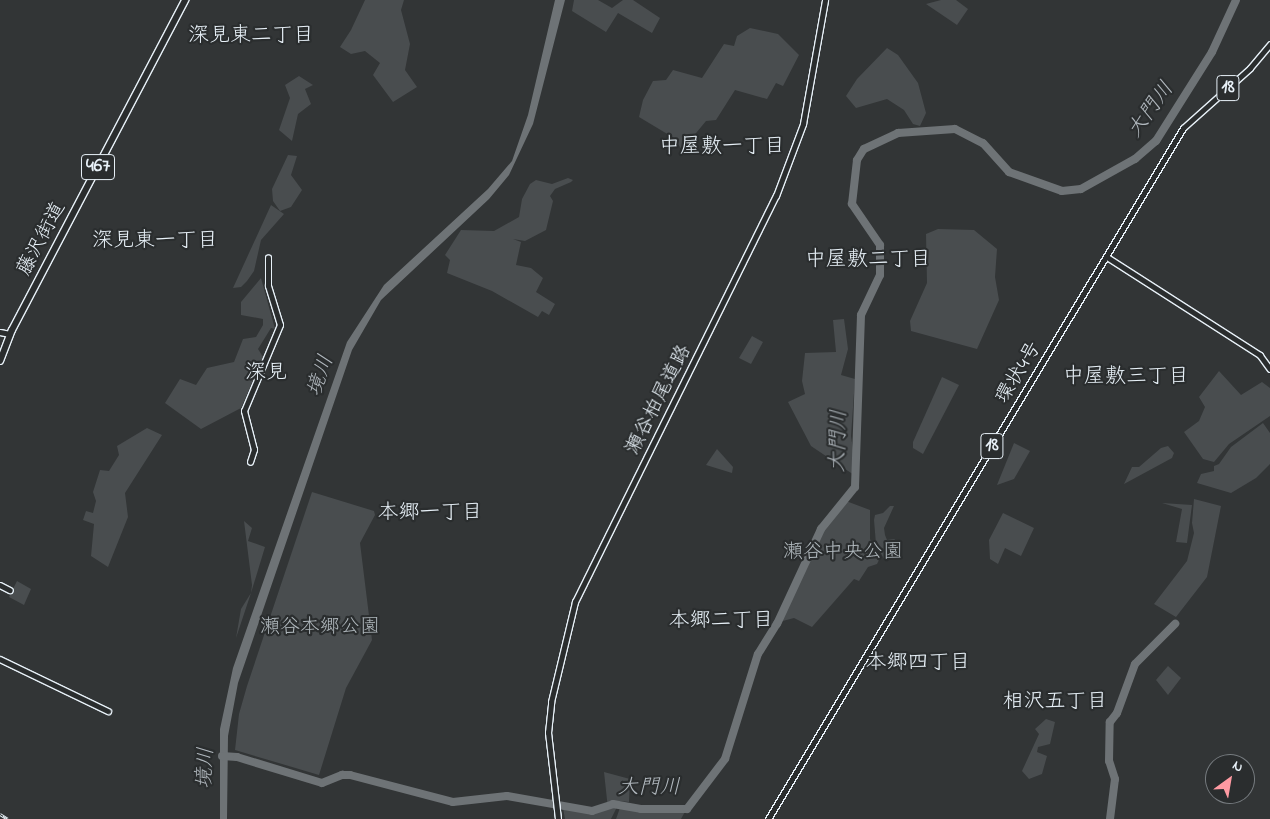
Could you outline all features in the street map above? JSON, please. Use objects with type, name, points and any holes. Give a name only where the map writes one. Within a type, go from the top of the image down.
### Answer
[{"type":"highway","name":"藤沢街道","points":[[0,361],[10,334],[184,0]]},
{"type":"main road","name":"瀬谷柏尾道路","points":[[558,819],[548,733],[551,702],[575,602],[776,196],[803,124],[826,0]]},
{"type":"main road","name":"環状4号","points":[[768,819],[1183,128],[1250,68],[1270,44]]},
{"type":"main road","points":[[1107,256],[1260,354],[1270,369]]},
{"type":"main road","points":[[250,462],[254,450],[244,411],[280,324],[268,286],[268,258]]},
{"type":"main road","points":[[0,332],[10,334]]},
{"type":"main road","points":[[0,585],[10,590]]},
{"type":"main road","points":[[0,659],[108,711]]},
{"type":"green space","points":[[365,0],[404,0],[401,10],[410,44],[405,70],[417,87],[393,102],[373,75],[380,63],[365,51],[351,54],[340,47],[351,30]]},
{"type":"green space","points":[[574,0],[598,0],[612,8],[623,0],[633,0],[660,18],[652,33],[618,13],[606,32],[572,11]]},
{"type":"green space","points":[[941,0],[956,0],[968,9],[957,25],[926,4]]},
{"type":"green space","points":[[750,28],[778,34],[799,55],[783,86],[776,83],[767,99],[735,90],[716,120],[706,121],[682,150],[674,138],[639,117],[643,100],[653,81],[666,80],[673,70],[702,78],[724,44],[734,46],[737,36]]},
{"type":"green space","points":[[887,48],[898,55],[918,83],[926,113],[920,126],[913,124],[904,110],[887,99],[856,108],[846,96],[857,79]]},
{"type":"green space","points":[[299,76],[313,85],[305,89],[311,104],[298,114],[292,141],[279,130],[290,98],[285,85]]},
{"type":"green space","points":[[288,155],[297,156],[291,175],[302,190],[291,207],[280,211],[273,201],[272,189]]},
{"type":"green space","points":[[568,178],[573,180],[555,189],[550,196],[553,201],[546,230],[525,241],[513,239],[521,242],[516,265],[531,268],[543,278],[536,292],[555,304],[549,315],[542,311],[538,317],[492,291],[447,273],[450,260],[445,255],[461,230],[494,231],[519,217],[522,199],[530,184],[536,180],[552,184]]},
{"type":"green space","points":[[271,205],[284,214],[261,240],[254,271],[241,287],[233,288]]},
{"type":"green space","points":[[938,229],[974,230],[997,249],[995,277],[999,300],[977,349],[911,331],[910,321],[927,283],[926,234]]},
{"type":"green space","points":[[261,278],[275,329],[271,328],[258,349],[263,357],[241,408],[201,429],[165,403],[180,379],[196,385],[207,368],[234,362],[243,339],[256,337],[263,325],[263,319],[241,315],[241,302]]},
{"type":"green space","points":[[844,319],[848,349],[841,375],[855,379],[851,436],[857,477],[811,446],[788,402],[805,394],[802,381],[805,353],[836,352],[833,320]]},
{"type":"green space","points":[[752,336],[763,342],[751,364],[739,358]]},
{"type":"green space","points":[[1219,371],[1241,395],[1262,382],[1270,388],[1270,416],[1229,444],[1214,462],[1203,459],[1184,432],[1199,421],[1205,407],[1199,397]]},
{"type":"green space","points":[[942,377],[959,385],[923,454],[913,448],[913,442]]},
{"type":"green space","points":[[1263,423],[1270,433],[1270,464],[1256,478],[1231,493],[1197,483],[1201,474],[1214,471],[1214,466],[1219,464],[1231,447]]},
{"type":"green space","points":[[147,428],[162,435],[125,493],[128,517],[108,567],[91,556],[94,524],[83,520],[86,511],[93,513],[96,501],[93,492],[100,470],[109,471],[119,455],[117,446]]},
{"type":"green space","points":[[1014,443],[1030,451],[1014,479],[997,485]]},
{"type":"green space","points":[[1168,446],[1174,453],[1172,458],[1124,484],[1132,467],[1139,467],[1161,448]]},
{"type":"green space","points":[[717,449],[733,467],[732,473],[706,465]]},
{"type":"green space","name":"瀬谷本郷公園","points":[[312,492],[374,511],[375,515],[360,543],[372,640],[346,688],[319,775],[235,750],[239,714],[247,686]]},
{"type":"green space","points":[[1194,499],[1221,506],[1207,577],[1176,617],[1154,604],[1187,561],[1194,533],[1192,523]]},
{"type":"green space","name":"瀬谷中央公園","points":[[846,501],[870,510],[870,539],[879,560],[877,564],[868,567],[859,581],[854,579],[812,627],[794,618],[779,622],[822,530]]},
{"type":"green space","points":[[1162,503],[1192,505],[1187,543],[1176,542],[1182,509]]},
{"type":"green space","points":[[890,506],[894,506],[884,528],[885,535],[887,540],[895,539],[884,559],[876,544],[874,520],[875,515],[883,513]]},
{"type":"green space","points":[[1003,513],[1034,528],[1021,556],[1005,548],[998,564],[990,559],[989,540]]},
{"type":"green space","points":[[244,521],[252,528],[248,541],[265,547],[251,593],[252,585]]},
{"type":"green space","points":[[17,581],[31,589],[24,605],[9,597]]},
{"type":"green space","points":[[251,593],[236,638],[241,609]]},
{"type":"green space","points":[[1168,666],[1181,678],[1168,695],[1156,680]]},
{"type":"green space","points":[[1046,719],[1055,722],[1050,744],[1038,747],[1037,752],[1047,756],[1042,774],[1029,779],[1022,771],[1039,734],[1035,729]]},
{"type":"green space","points":[[604,772],[630,779],[629,802],[620,801],[611,819],[565,819],[563,808],[599,812],[608,809]]},
{"type":"green space","points":[[621,805],[655,809],[687,808],[681,819],[616,819]]},
{"type":"shaded area","points":[[555,0],[565,0],[533,124],[509,175],[489,199],[381,300],[352,350],[238,683],[228,736],[227,819],[220,819],[220,729],[233,668],[347,342],[384,285],[488,189],[512,161],[528,115]]},
{"type":"waterway","name":"大門川","points":[[222,756],[237,757],[322,783],[342,775],[350,775],[453,802],[507,796],[592,811],[613,804],[641,809],[687,809],[725,759],[758,654],[777,624],[821,529],[855,487],[861,315],[880,275],[880,245],[852,204],[857,160],[864,149],[898,133],[955,129],[983,143],[1009,172],[1062,191],[1081,189],[1135,159],[1156,141],[1212,52],[1236,0]]},
{"type":"waterway","points":[[1110,819],[1115,779],[1109,761],[1110,722],[1117,713],[1135,664],[1175,624]]},
{"type":"railway","points":[[0,814],[8,819]]},
{"type":"district","name":"深見東二丁目","points":[[251,36]]},
{"type":"district","name":"中屋敷一丁目","points":[[722,147]]},
{"type":"district","name":"深見東一丁目","points":[[155,241]]},
{"type":"district","name":"中屋敷二丁目","points":[[868,260]]},
{"type":"district","name":"深見","points":[[266,373]]},
{"type":"district","name":"中屋敷三丁目","points":[[1126,377]]},
{"type":"district","name":"本郷一丁目","points":[[430,513]]},
{"type":"district","name":"本郷二丁目","points":[[721,621]]},
{"type":"district","name":"本郷四丁目","points":[[918,663]]},
{"type":"district","name":"相沢五丁目","points":[[1055,702]]},
{"type":"water label","name":"境川","points":[[321,376]]},
{"type":"water label","name":"境川","points":[[206,768]]}]
